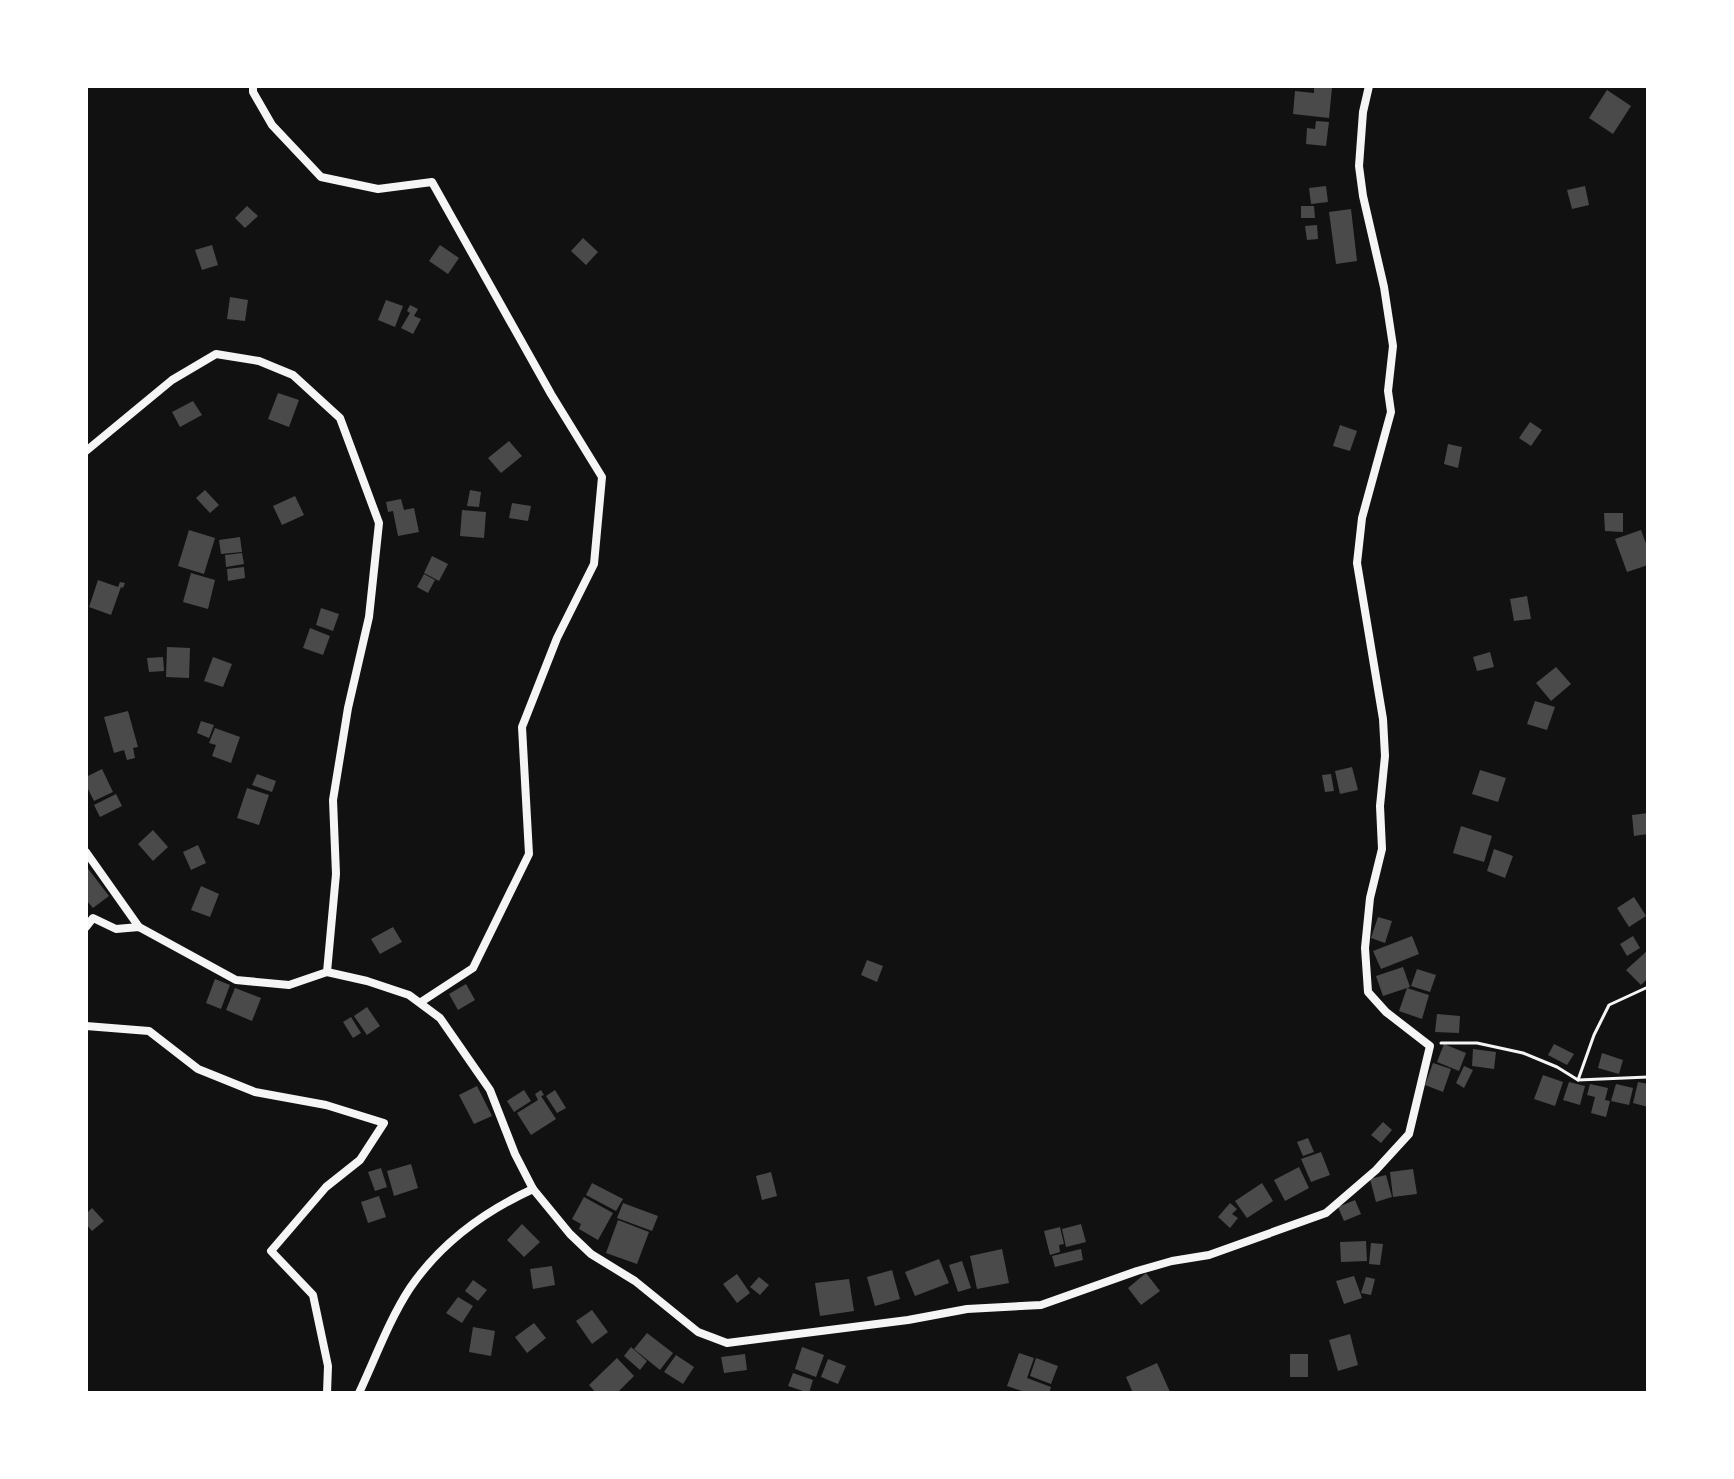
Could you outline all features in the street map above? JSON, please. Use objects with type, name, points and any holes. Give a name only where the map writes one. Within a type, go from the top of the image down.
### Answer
[{"type":"street","points":[[253,86],[253,92],[272,125],[321,177],[378,189],[432,182],[551,394],[602,477],[594,564],[557,638],[522,727],[529,854],[473,968],[421,1002]]},
{"type":"street","points":[[86,852],[139,927],[236,980],[289,985],[327,972],[386,986],[421,1002],[440,1018],[479,1072],[533,1189],[587,1251],[635,1281],[698,1332],[719,1341],[727,1343],[908,1320],[967,1309],[1031,1307],[1160,1264],[1209,1255],[1326,1213],[1406,1139],[1430,1046],[1386,1012],[1368,992],[1365,948],[1370,898],[1382,849],[1380,806],[1385,756],[1383,719],[1357,563],[1362,518],[1391,412],[1388,391],[1393,346],[1359,166],[1363,112],[1369,86]]},
{"type":"street","points":[[86,451],[172,380],[216,354],[259,361],[293,375],[340,418],[379,523],[369,617],[348,708],[333,800],[336,874],[327,972]]},
{"type":"street","points":[[86,927],[93,918],[116,929],[139,927]]},
{"type":"street","points":[[86,1026],[149,1031],[198,1069],[255,1092],[326,1105],[384,1123],[360,1160],[326,1187],[271,1251],[313,1295],[328,1366],[327,1393]]},
{"type":"street","points":[[359,1393],[408,1290],[435,1255],[468,1227],[533,1189]]},
{"type":"path","points":[[1578,1080],[1594,1035],[1609,1005],[1648,987]]},
{"type":"path","points":[[1430,1046],[1447,1042],[1477,1043],[1523,1053],[1557,1067],[1578,1080],[1648,1077]]},
{"type":"building","points":[[1314,86],[1332,88],[1329,118],[1293,114],[1295,91],[1314,93]]},
{"type":"building","points":[[1607,90],[1631,106],[1613,134],[1589,118]]},
{"type":"building","points":[[1316,121],[1329,122],[1326,146],[1306,144],[1307,128],[1315,129]]},
{"type":"building","points":[[1326,186],[1328,202],[1311,204],[1309,188]]},
{"type":"building","points":[[1585,186],[1589,205],[1572,209],[1567,190]]},
{"type":"building","points":[[247,206],[258,216],[245,228],[235,218]]},
{"type":"building","points":[[1301,206],[1314,206],[1315,218],[1301,218]]},
{"type":"building","points":[[1351,209],[1357,261],[1336,264],[1329,212]]},
{"type":"building","points":[[1317,225],[1318,239],[1307,240],[1305,226]]},
{"type":"building","points":[[583,238],[598,252],[586,265],[571,251]]},
{"type":"building","points":[[212,245],[218,265],[202,270],[195,250]]},
{"type":"building","points":[[440,245],[459,258],[448,274],[429,261]]},
{"type":"building","points":[[230,297],[248,300],[245,321],[227,319]]},
{"type":"building","points":[[386,300],[403,306],[395,327],[378,320]]},
{"type":"building","points":[[410,305],[418,309],[414,316],[421,319],[413,334],[401,328],[410,313],[407,311]]},
{"type":"building","points":[[278,393],[299,400],[289,427],[268,419]]},
{"type":"building","points":[[193,401],[202,415],[180,427],[172,412]]},
{"type":"building","points":[[1530,422],[1542,430],[1531,446],[1519,438]]},
{"type":"building","points":[[1340,425],[1357,431],[1350,451],[1333,446]]},
{"type":"building","points":[[509,441],[522,456],[501,473],[488,458]]},
{"type":"building","points":[[1448,444],[1462,447],[1458,468],[1444,464]]},
{"type":"building","points":[[205,490],[219,505],[210,513],[196,498]]},
{"type":"building","points":[[470,490],[481,492],[479,507],[467,506]]},
{"type":"building","points":[[295,496],[304,515],[282,525],[273,506]]},
{"type":"building","points":[[401,499],[404,510],[414,508],[419,532],[398,536],[393,511],[388,512],[386,502]]},
{"type":"building","points":[[512,503],[531,506],[528,521],[509,518]]},
{"type":"building","points":[[462,510],[486,512],[484,538],[460,536]]},
{"type":"building","points":[[1604,513],[1623,513],[1623,532],[1605,531]]},
{"type":"building","points":[[189,530],[215,538],[204,574],[178,566]]},
{"type":"building","points":[[1641,530],[1648,549],[1648,565],[1627,572],[1615,539]]},
{"type":"building","points":[[240,537],[242,552],[221,554],[219,540]]},
{"type":"building","points":[[242,553],[244,564],[226,567],[225,555]]},
{"type":"building","points":[[432,556],[448,564],[439,581],[424,573]]},
{"type":"building","points":[[244,567],[245,578],[228,581],[227,569]]},
{"type":"building","points":[[191,573],[215,580],[208,609],[183,602]]},
{"type":"building","points":[[424,574],[435,580],[428,593],[417,587]]},
{"type":"building","points":[[98,580],[118,587],[120,582],[125,583],[111,615],[89,607]]},
{"type":"building","points":[[1527,596],[1531,619],[1514,621],[1510,599]]},
{"type":"building","points":[[321,608],[339,614],[333,631],[316,625]]},
{"type":"building","points":[[310,628],[330,636],[323,655],[303,648]]},
{"type":"building","points":[[167,647],[190,648],[189,678],[166,677]]},
{"type":"building","points":[[1490,652],[1494,667],[1477,671],[1473,657]]},
{"type":"building","points":[[163,657],[164,671],[149,672],[147,658]]},
{"type":"building","points":[[213,657],[232,664],[223,687],[204,681]]},
{"type":"building","points":[[1556,667],[1571,684],[1551,701],[1536,683]]},
{"type":"building","points":[[1535,701],[1555,707],[1547,730],[1527,724]]},
{"type":"building","points":[[128,711],[138,747],[133,748],[135,758],[127,760],[124,750],[114,753],[104,717]]},
{"type":"building","points":[[201,721],[214,725],[209,738],[197,733]]},
{"type":"building","points":[[215,728],[240,737],[231,763],[212,756],[216,745],[209,743]]},
{"type":"building","points":[[1352,767],[1358,790],[1340,794],[1335,771]]},
{"type":"building","points":[[102,769],[113,792],[94,801],[86,785],[86,777]]},
{"type":"building","points":[[1480,770],[1506,778],[1498,802],[1472,794]]},
{"type":"building","points":[[257,774],[276,781],[272,792],[252,785]]},
{"type":"building","points":[[1331,774],[1334,791],[1325,792],[1322,775]]},
{"type":"building","points":[[247,788],[269,795],[259,825],[237,818]]},
{"type":"building","points":[[116,794],[122,806],[100,817],[94,805]]},
{"type":"building","points":[[1648,813],[1648,834],[1634,836],[1632,815]]},
{"type":"building","points":[[1461,826],[1492,836],[1484,862],[1453,853]]},
{"type":"building","points":[[153,830],[168,847],[153,861],[138,844]]},
{"type":"building","points":[[198,845],[206,863],[191,870],[183,852]]},
{"type":"building","points":[[1494,849],[1513,856],[1505,878],[1487,871]]},
{"type":"building","points":[[86,866],[109,896],[93,908],[86,900]]},
{"type":"building","points":[[201,886],[219,894],[210,917],[191,910]]},
{"type":"building","points":[[1634,897],[1646,916],[1629,927],[1617,908]]},
{"type":"building","points":[[1378,917],[1392,921],[1385,943],[1371,938]]},
{"type":"building","points":[[393,927],[402,942],[380,954],[371,939]]},
{"type":"building","points":[[1412,936],[1419,954],[1381,969],[1373,951]]},
{"type":"building","points":[[1633,936],[1640,948],[1627,956],[1620,944]]},
{"type":"building","points":[[1648,950],[1648,978],[1641,985],[1626,970]]},
{"type":"building","points":[[867,960],[883,966],[877,982],[861,975]]},
{"type":"building","points":[[1403,967],[1410,987],[1383,996],[1376,976]]},
{"type":"building","points":[[1417,969],[1436,975],[1430,992],[1411,986]]},
{"type":"building","points":[[215,979],[230,985],[221,1009],[206,1003]]},
{"type":"building","points":[[466,984],[475,1000],[458,1010],[449,994]]},
{"type":"building","points":[[235,988],[261,998],[252,1021],[226,1010]]},
{"type":"building","points":[[1407,988],[1429,995],[1422,1019],[1399,1011]]},
{"type":"building","points":[[367,1007],[380,1026],[367,1035],[354,1016]]},
{"type":"building","points":[[1437,1014],[1460,1016],[1459,1033],[1435,1032]]},
{"type":"building","points":[[351,1017],[361,1033],[353,1038],[343,1022]]},
{"type":"building","points":[[1444,1044],[1466,1053],[1459,1071],[1437,1062]]},
{"type":"building","points":[[1554,1044],[1574,1054],[1567,1065],[1548,1055]]},
{"type":"building","points":[[1473,1049],[1496,1052],[1494,1069],[1472,1066]]},
{"type":"building","points":[[1602,1053],[1623,1060],[1619,1074],[1598,1068]]},
{"type":"building","points":[[1433,1063],[1451,1069],[1443,1092],[1425,1085]]},
{"type":"building","points":[[1464,1066],[1473,1070],[1464,1088],[1456,1083]]},
{"type":"building","points":[[1543,1075],[1563,1082],[1555,1106],[1534,1099]]},
{"type":"building","points":[[1569,1082],[1585,1086],[1580,1105],[1563,1100]]},
{"type":"building","points":[[1638,1082],[1648,1084],[1648,1107],[1633,1103]]},
{"type":"building","points":[[1590,1084],[1608,1088],[1605,1100],[1610,1101],[1606,1117],[1591,1113],[1595,1097],[1587,1095]]},
{"type":"building","points":[[1616,1084],[1633,1088],[1629,1105],[1611,1101]]},
{"type":"building","points":[[477,1086],[492,1116],[474,1124],[459,1095]]},
{"type":"building","points":[[524,1090],[531,1101],[514,1112],[507,1101]]},
{"type":"building","points":[[541,1090],[544,1095],[541,1096],[556,1119],[531,1135],[517,1113],[538,1100],[535,1094]]},
{"type":"building","points":[[555,1090],[566,1108],[557,1113],[546,1096]]},
{"type":"building","points":[[1383,1122],[1392,1130],[1381,1143],[1371,1135]]},
{"type":"building","points":[[1308,1138],[1314,1152],[1303,1156],[1297,1142]]},
{"type":"building","points":[[1321,1152],[1330,1175],[1311,1182],[1301,1159]]},
{"type":"building","points":[[411,1164],[418,1188],[394,1196],[387,1171]]},
{"type":"building","points":[[1299,1167],[1309,1188],[1285,1201],[1274,1180]]},
{"type":"building","points":[[381,1168],[387,1187],[375,1191],[368,1172]]},
{"type":"building","points":[[1413,1169],[1417,1194],[1393,1197],[1390,1172]]},
{"type":"building","points":[[771,1172],[777,1196],[762,1200],[756,1176]]},
{"type":"building","points":[[1386,1175],[1392,1197],[1376,1202],[1370,1179]]},
{"type":"building","points":[[592,1183],[623,1199],[616,1211],[586,1195]]},
{"type":"building","points":[[1262,1183],[1273,1201],[1247,1218],[1235,1201]]},
{"type":"building","points":[[379,1196],[386,1217],[368,1223],[361,1202]]},
{"type":"building","points":[[584,1197],[613,1213],[598,1240],[579,1229],[581,1224],[572,1219]]},
{"type":"building","points":[[1355,1200],[1361,1214],[1344,1221],[1338,1207]]},
{"type":"building","points":[[623,1203],[658,1216],[652,1231],[617,1218]]},
{"type":"building","points":[[1230,1203],[1237,1209],[1232,1214],[1238,1218],[1230,1228],[1218,1217]]},
{"type":"building","points":[[92,1208],[104,1221],[92,1231],[86,1224],[86,1214]]},
{"type":"building","points":[[618,1220],[649,1232],[637,1264],[606,1253]]},
{"type":"building","points":[[522,1224],[540,1242],[524,1257],[507,1240]]},
{"type":"building","points":[[1081,1224],[1086,1242],[1066,1247],[1062,1229]]},
{"type":"building","points":[[1060,1227],[1064,1244],[1059,1245],[1060,1252],[1050,1255],[1044,1231]]},
{"type":"building","points":[[1366,1241],[1367,1261],[1341,1262],[1340,1242]]},
{"type":"building","points":[[1371,1243],[1383,1244],[1380,1265],[1369,1264]]},
{"type":"building","points":[[1002,1249],[1009,1283],[977,1289],[970,1256]]},
{"type":"building","points":[[1081,1249],[1083,1260],[1055,1267],[1052,1256]]},
{"type":"building","points":[[939,1259],[949,1283],[915,1296],[905,1272]]},
{"type":"building","points":[[962,1261],[971,1288],[958,1292],[949,1265]]},
{"type":"building","points":[[552,1266],[555,1285],[533,1289],[530,1269]]},
{"type":"building","points":[[892,1270],[900,1299],[875,1306],[867,1277]]},
{"type":"building","points":[[1146,1273],[1160,1291],[1141,1305],[1128,1288]]},
{"type":"building","points":[[737,1274],[750,1293],[737,1303],[723,1284]]},
{"type":"building","points":[[1354,1276],[1362,1298],[1344,1304],[1336,1281]]},
{"type":"building","points":[[759,1277],[769,1285],[760,1295],[750,1287]]},
{"type":"building","points":[[1366,1277],[1375,1279],[1371,1295],[1361,1293]]},
{"type":"building","points":[[849,1279],[854,1311],[820,1316],[815,1283]]},
{"type":"building","points":[[473,1280],[487,1290],[478,1301],[465,1291]]},
{"type":"building","points":[[458,1297],[473,1306],[462,1323],[446,1313]]},
{"type":"building","points":[[592,1310],[608,1332],[592,1344],[576,1321]]},
{"type":"building","points":[[534,1323],[546,1338],[527,1353],[515,1337]]},
{"type":"building","points":[[473,1327],[495,1331],[491,1356],[469,1352]]},
{"type":"building","points":[[647,1333],[673,1353],[660,1370],[634,1349]]},
{"type":"building","points":[[1350,1334],[1358,1365],[1338,1371],[1329,1340]]},
{"type":"building","points":[[631,1347],[647,1361],[640,1370],[624,1356]]},
{"type":"building","points":[[802,1347],[824,1355],[816,1377],[795,1369]]},
{"type":"building","points":[[1019,1353],[1034,1358],[1027,1378],[1051,1387],[1049,1393],[1028,1393],[1007,1386]]},
{"type":"building","points":[[745,1354],[747,1370],[724,1373],[721,1357]]},
{"type":"building","points":[[1290,1354],[1308,1354],[1308,1377],[1290,1377]]},
{"type":"building","points":[[676,1355],[694,1367],[683,1384],[664,1372]]},
{"type":"building","points":[[617,1358],[634,1376],[617,1393],[596,1393],[589,1385]]},
{"type":"building","points":[[1036,1358],[1058,1366],[1051,1384],[1030,1376]]},
{"type":"building","points":[[828,1359],[846,1366],[838,1384],[821,1377]]},
{"type":"building","points":[[1157,1363],[1170,1392],[1133,1393],[1126,1377]]},
{"type":"building","points":[[793,1373],[813,1380],[809,1393],[788,1386]]}]
